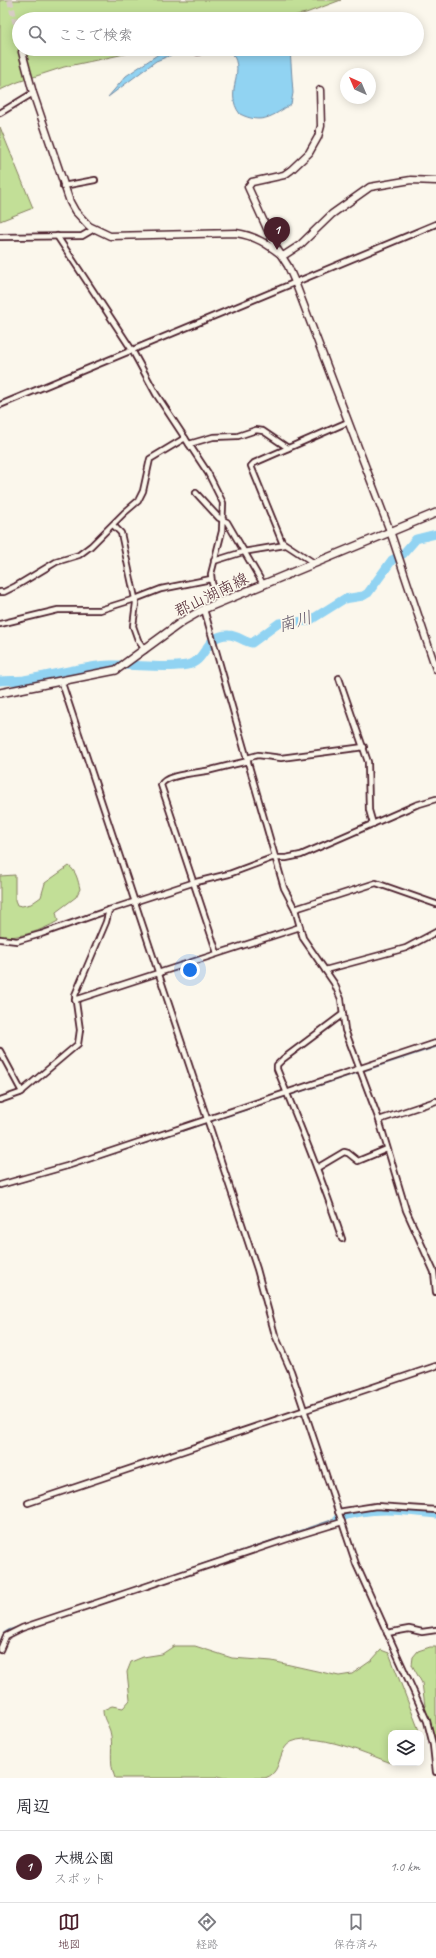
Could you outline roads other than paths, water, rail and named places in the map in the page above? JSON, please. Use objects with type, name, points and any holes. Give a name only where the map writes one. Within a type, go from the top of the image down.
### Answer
[{"type":"main road","name":"郡山湖南線","points":[[0,693],[116,670],[183,621],[204,610],[263,584],[436,513]]},
{"type":"street","points":[[23,56],[33,93],[64,186],[75,211],[94,229],[110,236],[236,233],[251,235],[265,242],[283,256]]},
{"type":"street","points":[[320,90],[320,126],[318,137],[309,153],[284,175],[252,182],[248,187],[274,244],[283,256],[295,282],[390,532],[436,669]]},
{"type":"street","points":[[0,113],[33,93]]},
{"type":"street","points":[[64,186],[95,180]]},
{"type":"street","points":[[283,256],[300,245],[323,222],[362,191],[370,187],[405,180],[436,181]]},
{"type":"street","points":[[0,405],[436,224]]},
{"type":"street","points":[[0,237],[82,236],[94,229]]},
{"type":"street","points":[[57,236],[132,350],[156,394],[189,444],[223,503],[224,520],[211,579],[220,603]]},
{"type":"street","points":[[314,563],[282,542],[251,467],[254,463],[348,422]]},
{"type":"street","points":[[189,444],[213,437],[238,436],[256,430],[262,431],[288,448]]},
{"type":"street","points":[[0,592],[4,592],[16,586],[56,562],[79,556],[124,513],[136,504],[141,497],[150,459],[185,438]]},
{"type":"street","points":[[196,493],[219,518],[224,520],[245,552],[263,584]]},
{"type":"street","points":[[113,525],[121,533],[135,599],[134,626],[138,640],[145,650]]},
{"type":"street","points":[[214,561],[245,552],[285,545]]},
{"type":"street","points":[[0,624],[58,610],[100,610],[161,589],[211,579]]},
{"type":"street","points":[[204,610],[284,888],[294,909],[303,938],[339,993],[342,1004],[344,1030],[379,1120],[406,1210],[434,1272],[436,1292]]},
{"type":"street","points":[[339,678],[368,762],[369,810],[373,824]]},
{"type":"street","points":[[61,680],[257,1269],[275,1335],[304,1410],[359,1571],[427,1721],[433,1745],[436,1772]]},
{"type":"street","points":[[217,953],[192,884],[161,784],[164,780],[183,774],[205,771],[258,755],[281,758],[364,747]]},
{"type":"street","points":[[0,939],[17,941],[58,929],[109,910],[229,874],[276,858],[301,855],[416,805],[436,799]]},
{"type":"street","points":[[294,909],[376,883],[436,904]]},
{"type":"street","points":[[0,1100],[22,1092],[78,1044],[80,1030],[75,1000],[78,988],[106,922],[109,910]]},
{"type":"street","points":[[75,1000],[300,927]]},
{"type":"street","points":[[325,970],[401,949],[436,932]]},
{"type":"street","points":[[342,1014],[277,1065],[298,1126],[318,1168],[342,1239]]},
{"type":"street","points":[[0,1185],[67,1166],[436,1043]]},
{"type":"street","points":[[0,1051],[22,1092]]},
{"type":"street","points":[[379,1120],[436,1101]]},
{"type":"street","points":[[318,1168],[344,1152],[348,1153],[358,1161],[387,1149]]},
{"type":"street","points":[[28,1503],[436,1366]]},
{"type":"street","points":[[0,1650],[6,1636],[14,1632],[293,1537],[340,1517],[376,1506],[436,1510]]},
{"type":"street","points":[[387,1633],[409,1629],[422,1632],[436,1630]]},
{"type":"water","points":[[156,56],[169,56],[156,61],[108,97],[126,76]]},
{"type":"water","points":[[233,56],[290,56],[293,93],[291,104],[267,118],[255,119],[240,114],[235,105],[234,97],[237,64]]},
{"type":"waterway","name":"南川","points":[[0,681],[24,680],[100,666],[120,665],[169,667],[194,663],[210,643],[221,636],[232,635],[252,643],[279,623],[309,621],[344,599],[363,596],[368,593],[392,560],[403,554],[416,539],[436,534]]},
{"type":"waterway","points":[[0,1188],[70,1168],[436,1047]]},
{"type":"waterway","points":[[338,1518],[350,1514],[374,1510],[398,1510],[436,1514]]},
{"type":"waterway","points":[[0,1642],[4,1633],[9,1630],[338,1518]]},
{"type":"tunnel","points":[[10,0],[13,12]]},
{"type":"place","name":"大槻公園","points":[[277,250]]}]
